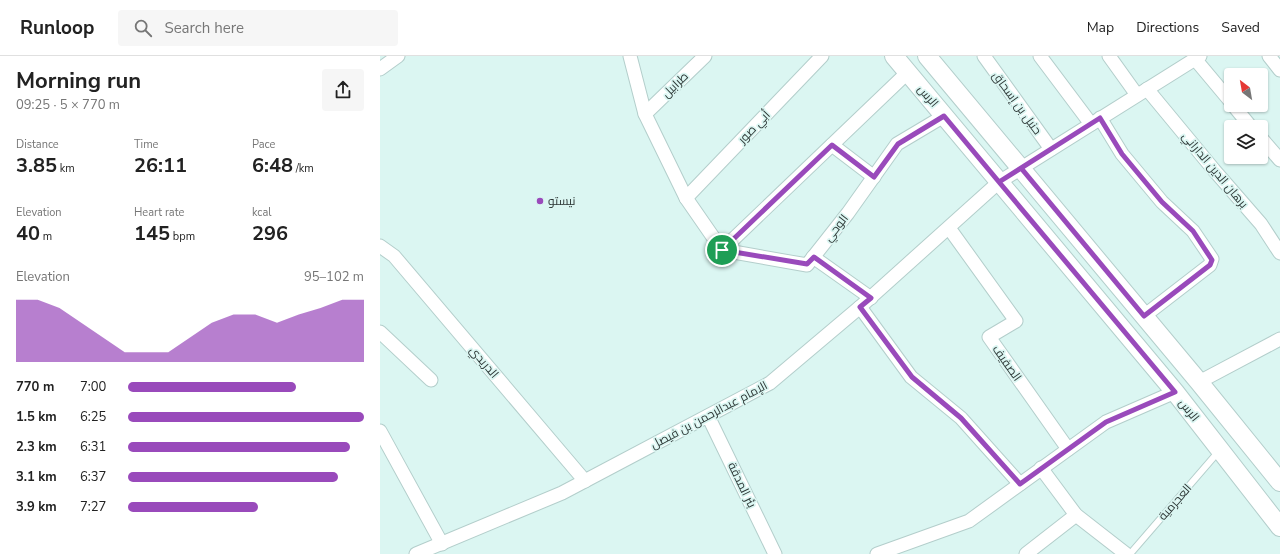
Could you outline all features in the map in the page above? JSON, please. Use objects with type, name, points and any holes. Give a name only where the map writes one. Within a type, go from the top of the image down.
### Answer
[{"type":"street","points":[[380,68],[398,56]]},
{"type":"street","points":[[630,56],[645,114],[686,198],[722,250],[807,264],[814,257],[871,298]]},
{"type":"street","name":"طرابيل","points":[[645,114],[705,56]]},
{"type":"street","name":"أبي صور","points":[[686,198],[822,56]]},
{"type":"street","name":"الرس","points":[[894,56],[1175,392],[1280,527]]},
{"type":"street","name":"الرس","points":[[927,56],[1200,382],[1280,482]]},
{"type":"street","name":"حنبل بن إسحاق","points":[[984,56],[1051,149]]},
{"type":"street","points":[[1040,56],[1162,202],[1193,231],[1212,260],[1210,265],[1144,316]]},
{"type":"street","name":"برهان الدين الداراني","points":[[1109,56],[1214,170],[1261,224],[1280,253]]},
{"type":"street","points":[[1269,56],[1280,70]]},
{"type":"street","points":[[1192,58],[1224,94]]},
{"type":"street","name":"الإمام عبدالرحمن بن فيصل","points":[[416,554],[562,493],[770,383],[871,298],[999,182],[1142,92],[1192,58]]},
{"type":"street","points":[[722,250],[908,72]]},
{"type":"street","points":[[1239,112],[1245,120]]},
{"type":"street","name":"الوحي","points":[[814,257],[898,144],[944,116]]},
{"type":"street","points":[[832,145],[874,177]]},
{"type":"street","points":[[1268,146],[1280,160]]},
{"type":"street","name":"الصفيف","points":[[948,228],[1016,321],[989,337],[1068,449]]},
{"type":"street","name":"الدريدي","points":[[380,246],[394,256],[584,481]]},
{"type":"street","points":[[860,307],[912,377],[961,418],[1020,484]]},
{"type":"street","points":[[380,332],[431,380]]},
{"type":"street","points":[[1200,382],[1280,339]]},
{"type":"street","points":[[877,554],[969,521],[1106,422],[1175,392]]},
{"type":"street","name":"بئر المدقة","points":[[708,416],[775,554]]},
{"type":"street","points":[[380,431],[442,544]]},
{"type":"street","points":[[1041,468],[1076,515],[1126,554]]},
{"type":"street","points":[[1026,554],[1076,515]]},
{"type":"lane","name":"العجرمية","points":[[1130,554],[1220,450]]},
{"type":"place","name":"نيستو","points":[[540,201]]},
{"type":"route","points":[[722,250],[807,264],[814,257],[871,298],[860,307],[912,377],[961,418],[1020,484],[1106,422],[1175,392],[999,182],[1051,149],[1100,118],[1122,154],[1162,202],[1193,231],[1212,260],[1210,265],[1144,316],[1021,168],[999,182],[944,116],[898,144],[874,177],[832,145],[722,250]]}]
